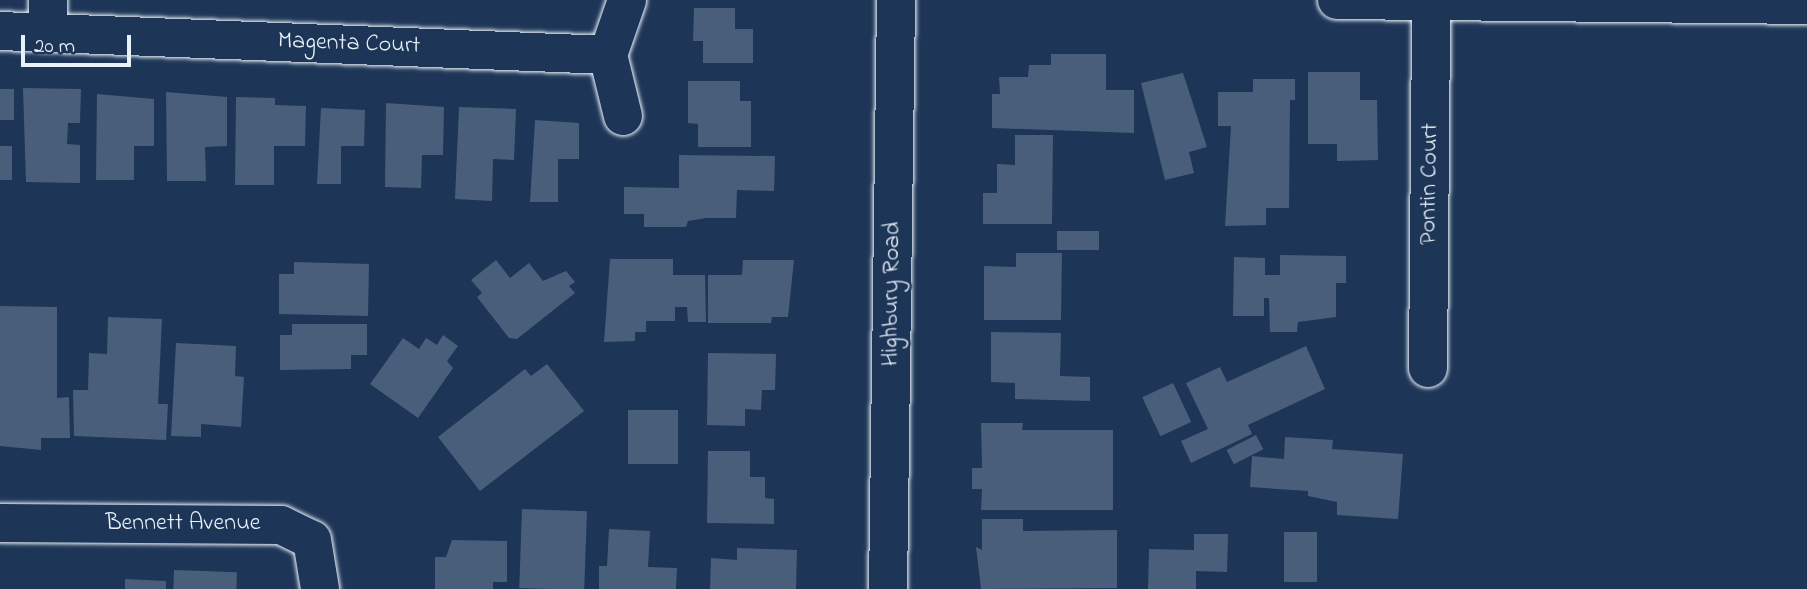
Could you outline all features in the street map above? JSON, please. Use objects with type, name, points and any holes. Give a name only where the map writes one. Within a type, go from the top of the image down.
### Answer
[{"type":"street","points":[[623,116],[608,55],[627,0]]},
{"type":"street","name":"Highbury Road","points":[[888,589],[895,0]]},
{"type":"street","points":[[1337,0],[1807,5]]},
{"type":"street","name":"Pontin Court","points":[[1428,368],[1431,1]]},
{"type":"street","name":"Magenta Court","points":[[0,31],[48,16],[608,55]]},
{"type":"street","name":"Bennett Avenue","points":[[0,523],[281,525],[312,540],[320,589]]},
{"type":"building","points":[[694,8],[735,8],[735,29],[753,29],[753,63],[703,63],[703,41],[693,41]]},
{"type":"building","points":[[1051,54],[1106,54],[1106,90],[1134,90],[1134,133],[992,128],[992,94],[1000,94],[999,77],[1028,77],[1029,65],[1051,65]]},
{"type":"building","points":[[1308,72],[1360,72],[1360,100],[1377,100],[1378,160],[1337,161],[1337,144],[1308,144]]},
{"type":"building","points":[[1183,73],[1207,147],[1189,152],[1194,173],[1165,180],[1141,83]]},
{"type":"building","points":[[1253,79],[1295,79],[1295,100],[1290,100],[1289,208],[1266,208],[1266,225],[1225,226],[1231,126],[1218,126],[1218,92],[1253,92]]},
{"type":"building","points":[[688,81],[740,81],[740,101],[751,101],[751,147],[698,147],[698,124],[688,123]]},
{"type":"building","points":[[23,88],[81,89],[80,123],[68,123],[67,144],[80,145],[80,183],[26,182]]},
{"type":"building","points":[[0,89],[14,89],[14,120],[0,120]]},
{"type":"building","points":[[166,92],[227,97],[227,146],[205,147],[206,181],[167,181]]},
{"type":"building","points":[[97,94],[154,99],[154,146],[134,146],[134,180],[96,180]]},
{"type":"building","points":[[236,97],[275,98],[275,105],[306,106],[305,146],[274,146],[274,185],[235,185]]},
{"type":"building","points":[[386,103],[444,107],[443,155],[422,155],[421,188],[385,187]]},
{"type":"building","points":[[459,107],[516,109],[514,160],[493,159],[492,201],[455,199]]},
{"type":"building","points":[[321,108],[365,110],[364,146],[341,146],[341,184],[317,184]]},
{"type":"building","points":[[535,120],[579,123],[579,159],[558,159],[558,202],[530,202]]},
{"type":"building","points":[[1015,135],[1053,135],[1052,224],[983,224],[983,193],[997,193],[997,164],[1015,165]]},
{"type":"building","points":[[0,146],[12,146],[12,180],[0,180]]},
{"type":"building","points":[[679,155],[775,156],[774,191],[737,190],[736,218],[688,221],[686,227],[644,227],[644,214],[624,214],[624,187],[679,188]]},
{"type":"building","points":[[1057,231],[1099,231],[1099,250],[1057,250]]},
{"type":"building","points":[[1016,253],[1062,253],[1061,320],[984,320],[984,266],[1016,267]]},
{"type":"building","points":[[1280,255],[1346,256],[1346,283],[1336,283],[1336,317],[1298,322],[1297,332],[1270,332],[1269,298],[1264,298],[1264,316],[1233,316],[1234,257],[1265,258],[1265,275],[1280,275]]},
{"type":"building","points":[[610,259],[673,259],[673,275],[705,275],[706,322],[688,322],[687,307],[675,307],[675,321],[646,321],[646,332],[635,332],[635,341],[604,342]]},
{"type":"building","points":[[496,260],[510,278],[529,263],[543,281],[566,271],[575,282],[569,286],[575,293],[517,339],[509,338],[477,297],[482,293],[471,280]]},
{"type":"building","points":[[743,260],[794,260],[788,317],[772,317],[771,323],[708,323],[708,275],[742,275]]},
{"type":"building","points":[[294,262],[369,264],[368,316],[279,314],[279,274],[294,274]]},
{"type":"building","points":[[0,306],[57,307],[57,398],[69,397],[70,438],[41,438],[41,450],[0,446]]},
{"type":"building","points":[[108,317],[162,319],[158,404],[168,404],[166,440],[74,436],[73,390],[88,390],[89,353],[107,354]]},
{"type":"building","points":[[292,324],[367,324],[367,355],[351,355],[351,369],[280,370],[280,335],[292,335]]},
{"type":"building","points":[[991,332],[1061,333],[1060,376],[1090,377],[1090,401],[1015,399],[1015,383],[991,382]]},
{"type":"building","points":[[443,335],[458,346],[447,361],[453,368],[418,418],[370,384],[403,338],[419,349],[426,338],[437,345]]},
{"type":"building","points":[[176,343],[236,346],[235,376],[244,377],[241,427],[201,424],[201,437],[171,436]]},
{"type":"building","points":[[1306,346],[1325,389],[1248,425],[1252,434],[1191,463],[1181,441],[1208,429],[1186,383],[1220,367],[1227,382]]},
{"type":"building","points":[[708,353],[776,354],[775,390],[762,390],[761,410],[745,409],[745,426],[707,425]]},
{"type":"building","points":[[547,364],[584,411],[480,491],[438,437],[525,369],[531,376]]},
{"type":"building","points":[[1173,383],[1191,422],[1160,436],[1142,397]]},
{"type":"building","points":[[628,410],[678,410],[678,464],[628,464]]},
{"type":"building","points":[[981,423],[1023,423],[1022,430],[1113,430],[1113,510],[981,510],[982,489],[972,489],[972,468],[982,468]]},
{"type":"building","points":[[1256,435],[1263,449],[1234,464],[1227,450]]},
{"type":"building","points":[[1285,437],[1333,440],[1332,449],[1403,454],[1398,519],[1337,515],[1337,502],[1308,496],[1308,491],[1250,487],[1252,456],[1284,459]]},
{"type":"building","points":[[708,451],[750,451],[750,477],[765,477],[765,498],[774,499],[774,524],[707,523]]},
{"type":"building","points":[[522,509],[587,511],[584,589],[519,588]]},
{"type":"building","points":[[982,519],[1023,519],[1023,531],[1117,530],[1117,588],[981,589],[976,547],[982,550]]},
{"type":"building","points":[[609,529],[650,531],[648,567],[677,568],[676,589],[599,589],[599,566],[607,566]]},
{"type":"building","points":[[1284,532],[1317,532],[1317,582],[1284,582]]},
{"type":"building","points":[[1194,534],[1228,534],[1227,572],[1196,571],[1196,589],[1148,589],[1149,549],[1194,550]]},
{"type":"building","points":[[452,540],[507,541],[507,582],[493,582],[493,589],[435,589],[435,557],[446,557]]},
{"type":"building","points":[[737,548],[797,550],[796,589],[710,589],[711,558],[737,560]]},
{"type":"building","points":[[174,570],[237,572],[236,589],[173,589]]},
{"type":"building","points":[[125,579],[166,581],[166,589],[125,589]]}]
